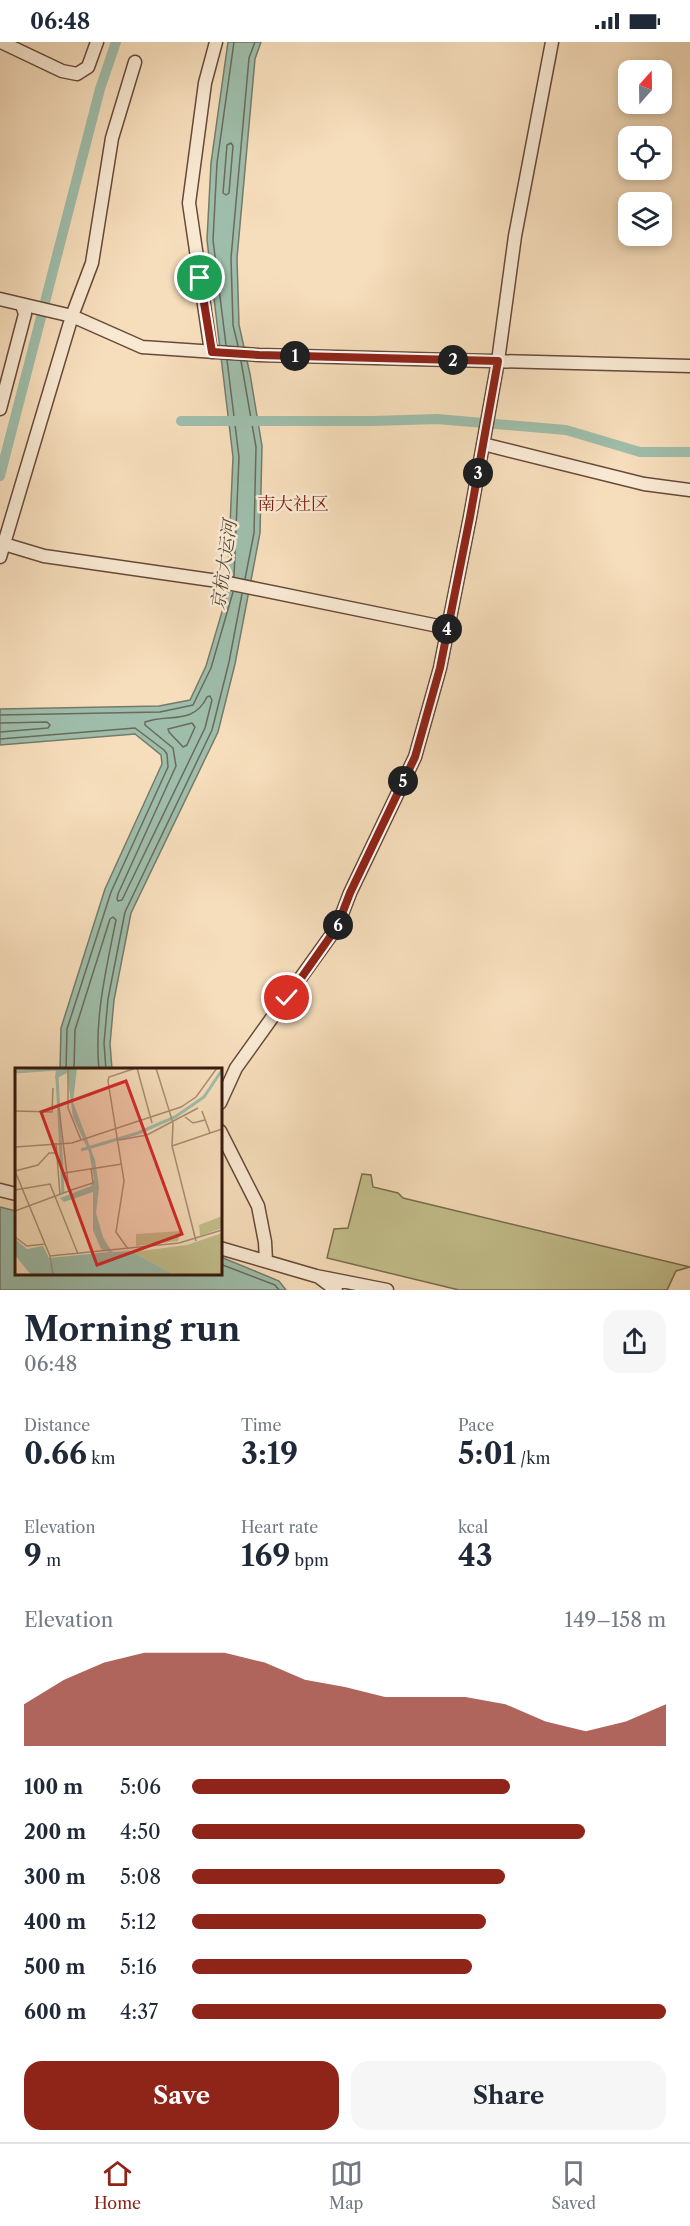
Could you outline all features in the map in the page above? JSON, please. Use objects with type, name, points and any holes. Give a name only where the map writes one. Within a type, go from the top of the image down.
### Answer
[{"type":"street","points":[[1,42],[62,71],[77,74],[88,67],[97,42]]},
{"type":"street","points":[[212,352],[189,203],[205,83],[216,42]]},
{"type":"street","points":[[222,1099],[236,1068],[337,927],[350,893],[415,757],[440,668],[448,628],[498,361],[515,236],[552,42]]},
{"type":"street","points":[[135,62],[112,138],[92,262],[69,316],[2,551],[218,581],[448,628]]},
{"type":"street","points":[[0,299],[69,316],[142,347],[259,355],[690,366]]},
{"type":"street","points":[[0,409],[3,379],[25,314],[24,305]]},
{"type":"street","points":[[483,444],[644,484],[690,490]]},
{"type":"street","points":[[222,1135],[258,1206],[266,1261]]},
{"type":"street","points":[[0,1190],[15,1194]]},
{"type":"street","points":[[222,1249],[316,1276],[387,1290]]},
{"type":"street","points":[[316,1276],[336,1290]]},
{"type":"shaded area","points":[[362,1174],[371,1175],[373,1187],[398,1193],[403,1198],[690,1267],[676,1271],[667,1290],[459,1290],[327,1258],[334,1229],[348,1228]]},
{"type":"water","points":[[228,42],[261,42],[255,59],[237,258],[239,325],[262,446],[260,533],[235,664],[218,732],[131,913],[114,1000],[110,1044],[112,1068],[60,1068],[61,1028],[105,889],[162,764],[161,755],[135,734],[0,745],[0,709],[159,706],[190,700],[206,666],[227,595],[233,457],[207,240],[211,163]]},
{"type":"water","points":[[0,1207],[15,1211],[15,1275],[222,1275],[222,1257],[279,1281],[286,1290],[0,1290]]},
{"type":"waterway","points":[[0,476],[100,89],[116,42]]},
{"type":"waterway","points":[[181,421],[437,419],[566,430],[640,452],[690,452]]},
{"type":"district","name":"南大社区","points":[[293,504]]},
{"type":"route","points":[[200,278],[212,352],[498,361],[440,668],[415,757],[350,893],[337,927],[287,998]]},
{"type":"water label","name":"京杭大运河","points":[[224,565]]}]
